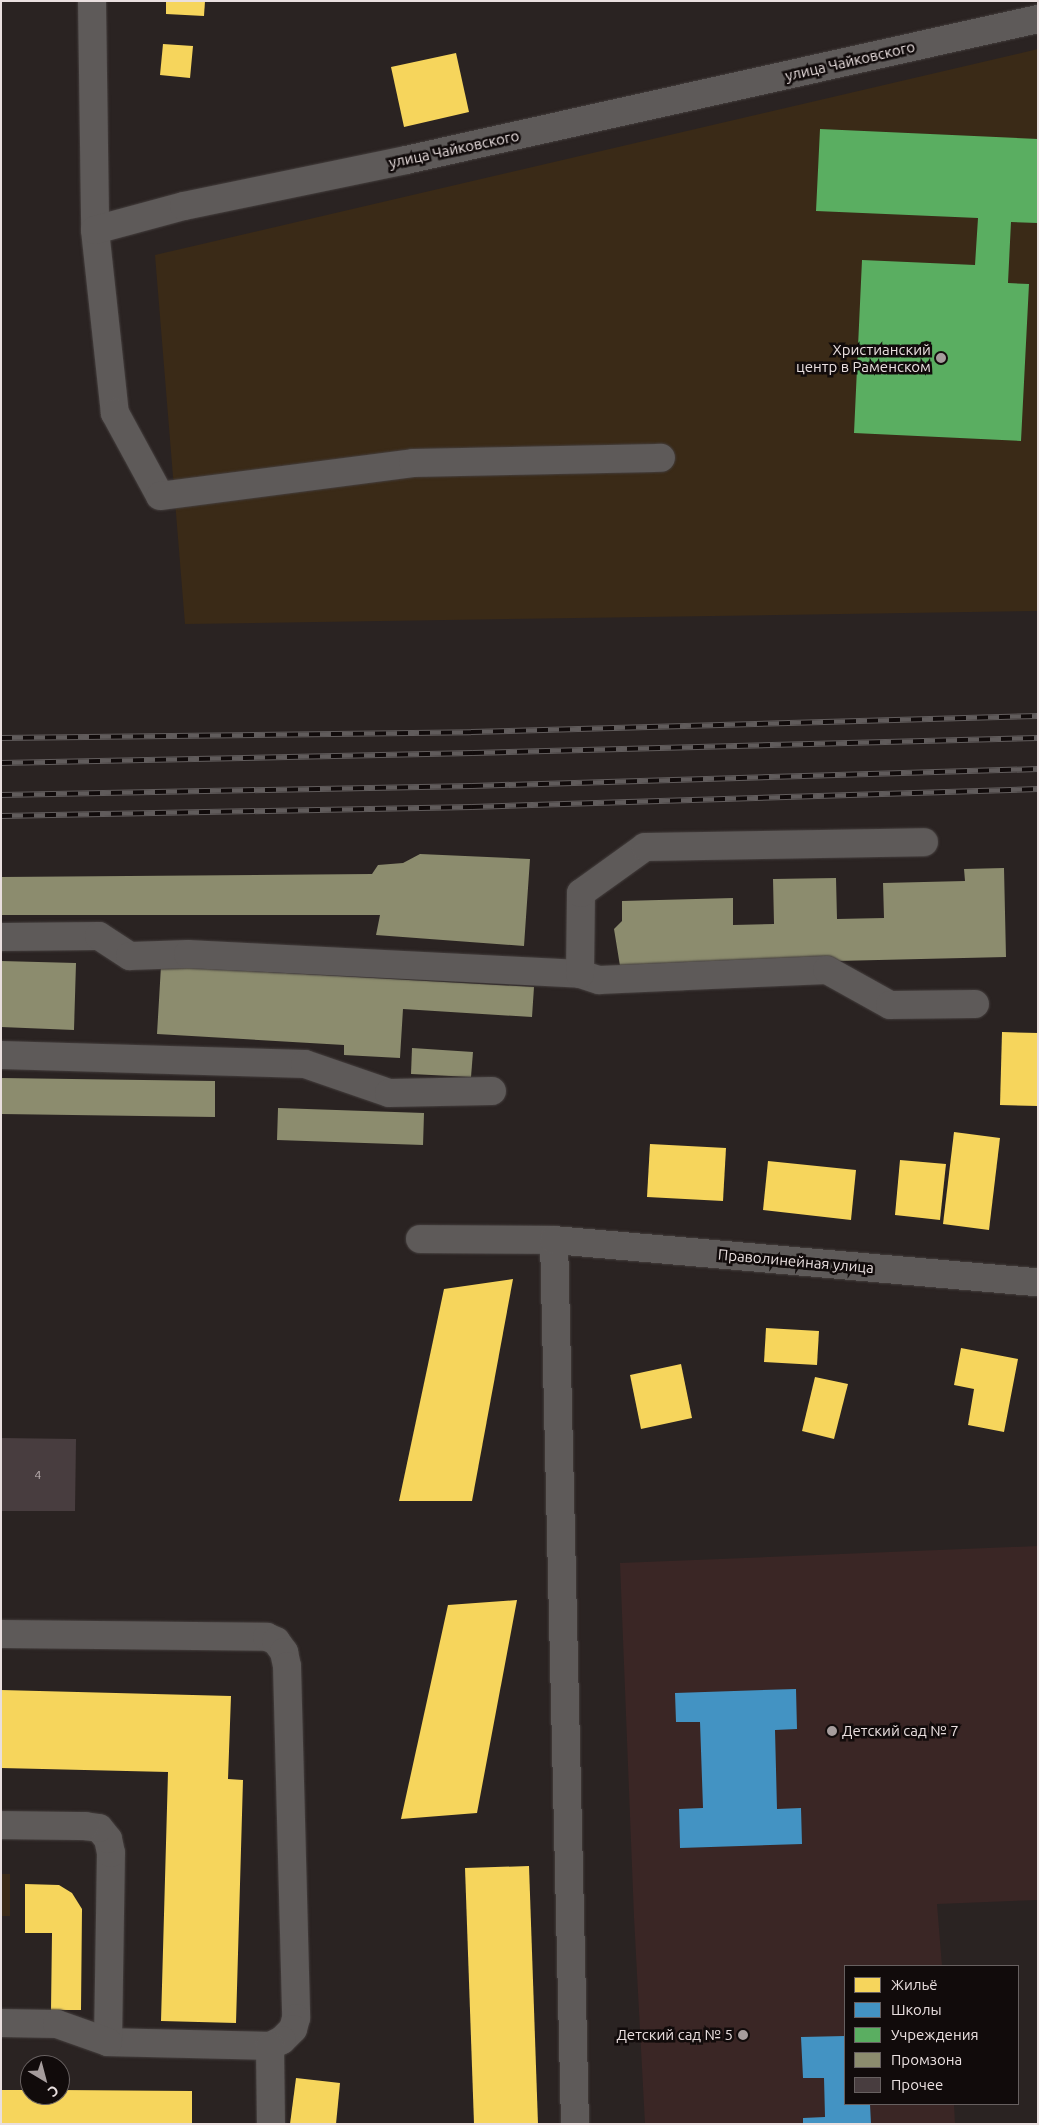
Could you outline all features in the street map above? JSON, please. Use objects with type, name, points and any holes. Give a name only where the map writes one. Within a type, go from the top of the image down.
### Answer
[{"type":"street","points":[[92,1],[95,230],[115,413],[160,496],[413,463],[661,458]]},
{"type":"street","name":"улица Чайковского","points":[[95,230],[184,206],[406,160],[1038,19]]},
{"type":"street","points":[[580,974],[580,892],[645,847],[924,842]]},
{"type":"street","points":[[1,937],[99,936],[130,956],[188,954],[580,974],[599,980],[827,970],[890,1004],[975,1004]]},
{"type":"street","points":[[1,1055],[305,1064],[389,1093],[492,1090]]},
{"type":"street","name":"Праволинейная улица","points":[[420,1239],[554,1240],[1038,1282]]},
{"type":"street","points":[[554,1240],[575,2124]]},
{"type":"street","points":[[1,1634],[267,1637],[276,1641],[284,1652],[287,1666],[296,2018],[293,2029],[282,2040],[270,2046],[108,2042],[56,2024],[1,2023]]},
{"type":"street","points":[[1,1825],[85,1826],[99,1828],[108,1839],[111,1853],[108,2042]]},
{"type":"street","points":[[270,2046],[271,2124]]},
{"type":"shaded area","points":[[1038,49],[1038,611],[185,624],[155,255]]},
{"type":"shaded area","name":"Детский сад № 7","points":[[1038,1546],[1038,1900],[937,1904],[942,1965],[844,1965],[844,2105],[954,2105],[955,2124],[645,2124],[634,1917],[620,1563]]},
{"type":"shaded area","points":[[1,1874],[10,1874],[10,1916],[1,1916]]},
{"type":"building: Жильё","points":[[166,1],[205,1],[204,16],[166,14]]},
{"type":"building: Жильё","points":[[163,44],[193,46],[190,78],[160,75]]},
{"type":"building: Жильё","points":[[456,53],[469,112],[404,127],[391,67]]},
{"type":"building: Жильё","points":[[1002,1032],[1038,1033],[1038,1106],[1000,1105]]},
{"type":"building: Жильё","points":[[954,1132],[1000,1138],[989,1230],[943,1224]]},
{"type":"building: Жильё","points":[[650,1144],[726,1148],[723,1201],[647,1197]]},
{"type":"building: Жильё","points":[[900,1160],[946,1164],[940,1220],[895,1215]]},
{"type":"building: Жильё","points":[[768,1161],[856,1170],[851,1220],[763,1210]]},
{"type":"building: Жильё","points":[[513,1279],[472,1501],[399,1501],[444,1289]]},
{"type":"building: Жильё","points":[[766,1328],[819,1331],[817,1365],[764,1362]]},
{"type":"building: Жильё","points":[[961,1348],[1018,1359],[1004,1432],[968,1425],[974,1389],[954,1385]]},
{"type":"building: Жильё","points":[[681,1364],[692,1418],[641,1429],[630,1375]]},
{"type":"building: Жильё","points":[[815,1377],[848,1384],[834,1439],[802,1431]]},
{"type":"building: Жильё","points":[[517,1600],[477,1813],[401,1819],[448,1605]]},
{"type":"building: Жильё","points":[[1,1690],[231,1696],[228,1779],[243,1780],[236,2023],[161,2021],[168,1772],[1,1768]]},
{"type":"building: Жильё","points":[[529,1866],[538,2124],[474,2124],[465,1868]]},
{"type":"building: Жильё","points":[[25,1884],[59,1885],[72,1893],[82,1909],[81,2010],[51,2010],[52,1933],[25,1933]]},
{"type":"building: Жильё","points":[[296,2078],[340,2083],[336,2124],[290,2124]]},
{"type":"building: Жильё","points":[[1,2090],[20,2090],[20,2105],[70,2105],[70,2090],[192,2091],[192,2124],[1,2124]]},
{"type":"building: Школы","points":[[796,1689],[797,1729],[775,1730],[777,1809],[801,1808],[802,1844],[680,1848],[679,1809],[703,1808],[700,1722],[676,1722],[675,1693]]},
{"type":"building: Школы","points":[[844,2036],[844,2105],[870,2105],[871,2124],[803,2124],[803,2118],[825,2117],[824,2078],[803,2078],[801,2037]]},
{"type":"building: Учреждения","name":"Христианский центр в Раменском","points":[[820,129],[1038,139],[1038,223],[1011,222],[1008,283],[1029,284],[1021,441],[854,433],[862,260],[975,265],[978,218],[816,211]]},
{"type":"building: Промзона","points":[[420,854],[530,859],[524,946],[376,935],[380,915],[1,915],[1,877],[372,874],[378,865],[403,863]]},
{"type":"building: Промзона","points":[[1004,868],[1006,957],[620,966],[614,929],[622,921],[622,901],[733,898],[733,925],[774,924],[773,879],[836,878],[837,919],[884,918],[883,883],[965,881],[964,869]]},
{"type":"building: Промзона","points":[[1,961],[76,963],[74,1030],[1,1027]]},
{"type":"building: Промзона","points":[[161,966],[534,987],[532,1017],[403,1009],[400,1058],[344,1055],[344,1045],[157,1034]]},
{"type":"building: Промзона","points":[[412,1048],[473,1052],[471,1077],[411,1074]]},
{"type":"building: Промзона","points":[[1,1078],[215,1081],[215,1117],[1,1114]]},
{"type":"building: Промзона","points":[[278,1108],[424,1113],[423,1145],[277,1140]]},
{"type":"building: Прочее","points":[[1,1438],[76,1439],[75,1511],[1,1511]]},
{"type":"railway","points":[[1,738],[471,732],[1038,716]]},
{"type":"railway","points":[[1,763],[1038,738]]},
{"type":"railway","points":[[1,795],[472,786],[1038,769]]},
{"type":"railway","points":[[1,816],[472,807],[1038,789]]},
{"type":"place","name":"Христианский центр в Раменском","points":[[941,358]]},
{"type":"place","name":"Детский сад № 7","points":[[832,1731]]},
{"type":"place","name":"Детский сад № 5","points":[[743,2035]]}]
